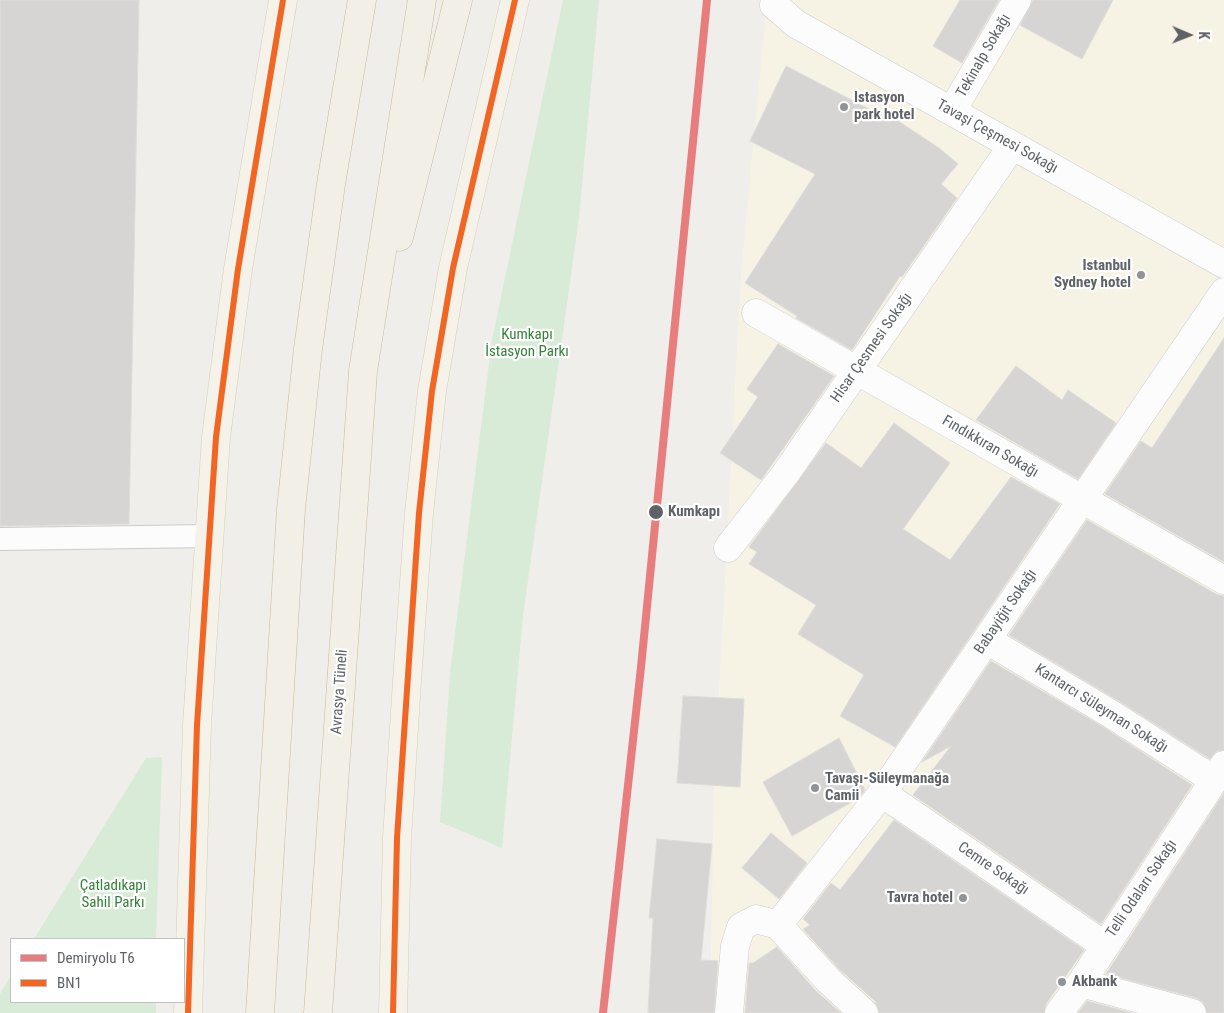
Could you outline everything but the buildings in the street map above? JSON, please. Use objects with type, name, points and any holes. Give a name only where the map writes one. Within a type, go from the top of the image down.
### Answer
[{"type":"highway","points":[[260,1013],[292,499],[309,340],[331,184],[362,0]]},
{"type":"highway","points":[[363,371],[422,0]]},
{"type":"highway","points":[[363,371],[412,186],[458,0]]},
{"type":"highway","name":"Avrasya Tüneli","points":[[318,1013],[363,371]]},
{"type":"main road","points":[[188,1013],[197,725],[216,437],[237,279],[283,0]]},
{"type":"main road","points":[[393,1013],[398,838],[406,701],[419,513],[432,391],[453,268],[514,0]]},
{"type":"street","name":"Tekinalp Sokağı","points":[[952,111],[1017,0]]},
{"type":"street","name":"Tavaşi Çeşmesi Sokağı","points":[[775,2],[796,24],[1224,264]]},
{"type":"street","name":"Hisar Çesmesi Sokağı","points":[[728,548],[786,473],[1012,146]]},
{"type":"street","name":"Babayiğit Sokağı","points":[[778,925],[882,793],[1224,292]]},
{"type":"street","name":"Fındıkkıran Sokağı","points":[[756,313],[1224,580]]},
{"type":"street","name":"Kantarcı Süleyman Sokağı","points":[[987,640],[1112,714],[1219,773]]},
{"type":"street","name":"Telli Odaları Sokağı","points":[[1058,1013],[1081,983],[1104,945],[1219,773]]},
{"type":"street","name":"Cemre Sokağı","points":[[882,793],[1104,945]]},
{"type":"street","points":[[729,1013],[734,946],[741,927],[756,919],[778,925],[828,980],[864,1013]]},
{"type":"street","points":[[1081,983],[1192,1013]]},
{"type":"lane","points":[[0,539],[209,536]]},
{"type":"shaded area","points":[[767,0],[1224,0],[1224,1013],[710,1013],[714,791],[741,275]]},
{"type":"green space","name":"Kumkapı İstasyon Parkı","points":[[563,0],[599,0],[579,218],[523,616],[502,848],[440,822],[450,673],[492,340]]},
{"type":"green space","name":"Çatladıkapı Sahil Parkı","points":[[162,757],[156,938],[35,938],[146,758]]},
{"type":"green space","points":[[10,978],[10,1003],[156,1003],[156,1013],[0,1013],[0,994]]},
{"type":"rail line","name":"T6","points":[[603,1013],[641,667],[707,0]]},
{"type":"transit line","name":"BN1","points":[[188,1013],[197,725],[216,437],[238,269],[283,0]]},
{"type":"transit line","name":"BN1","points":[[393,1013],[397,838],[419,513],[432,391],[453,268],[515,0]]},
{"type":"place","name":"Istasyon park hotel","points":[[844,107]]},
{"type":"place","name":"Istanbul Sydney hotel","points":[[1141,275]]},
{"type":"place","name":"Kumkapı","points":[[656,512]]},
{"type":"place","name":"Tavaşı-Süleymanağa Camii","points":[[815,788]]},
{"type":"place","name":"Tavra hotel","points":[[963,898]]},
{"type":"place","name":"Akbank","points":[[1062,982]]}]
